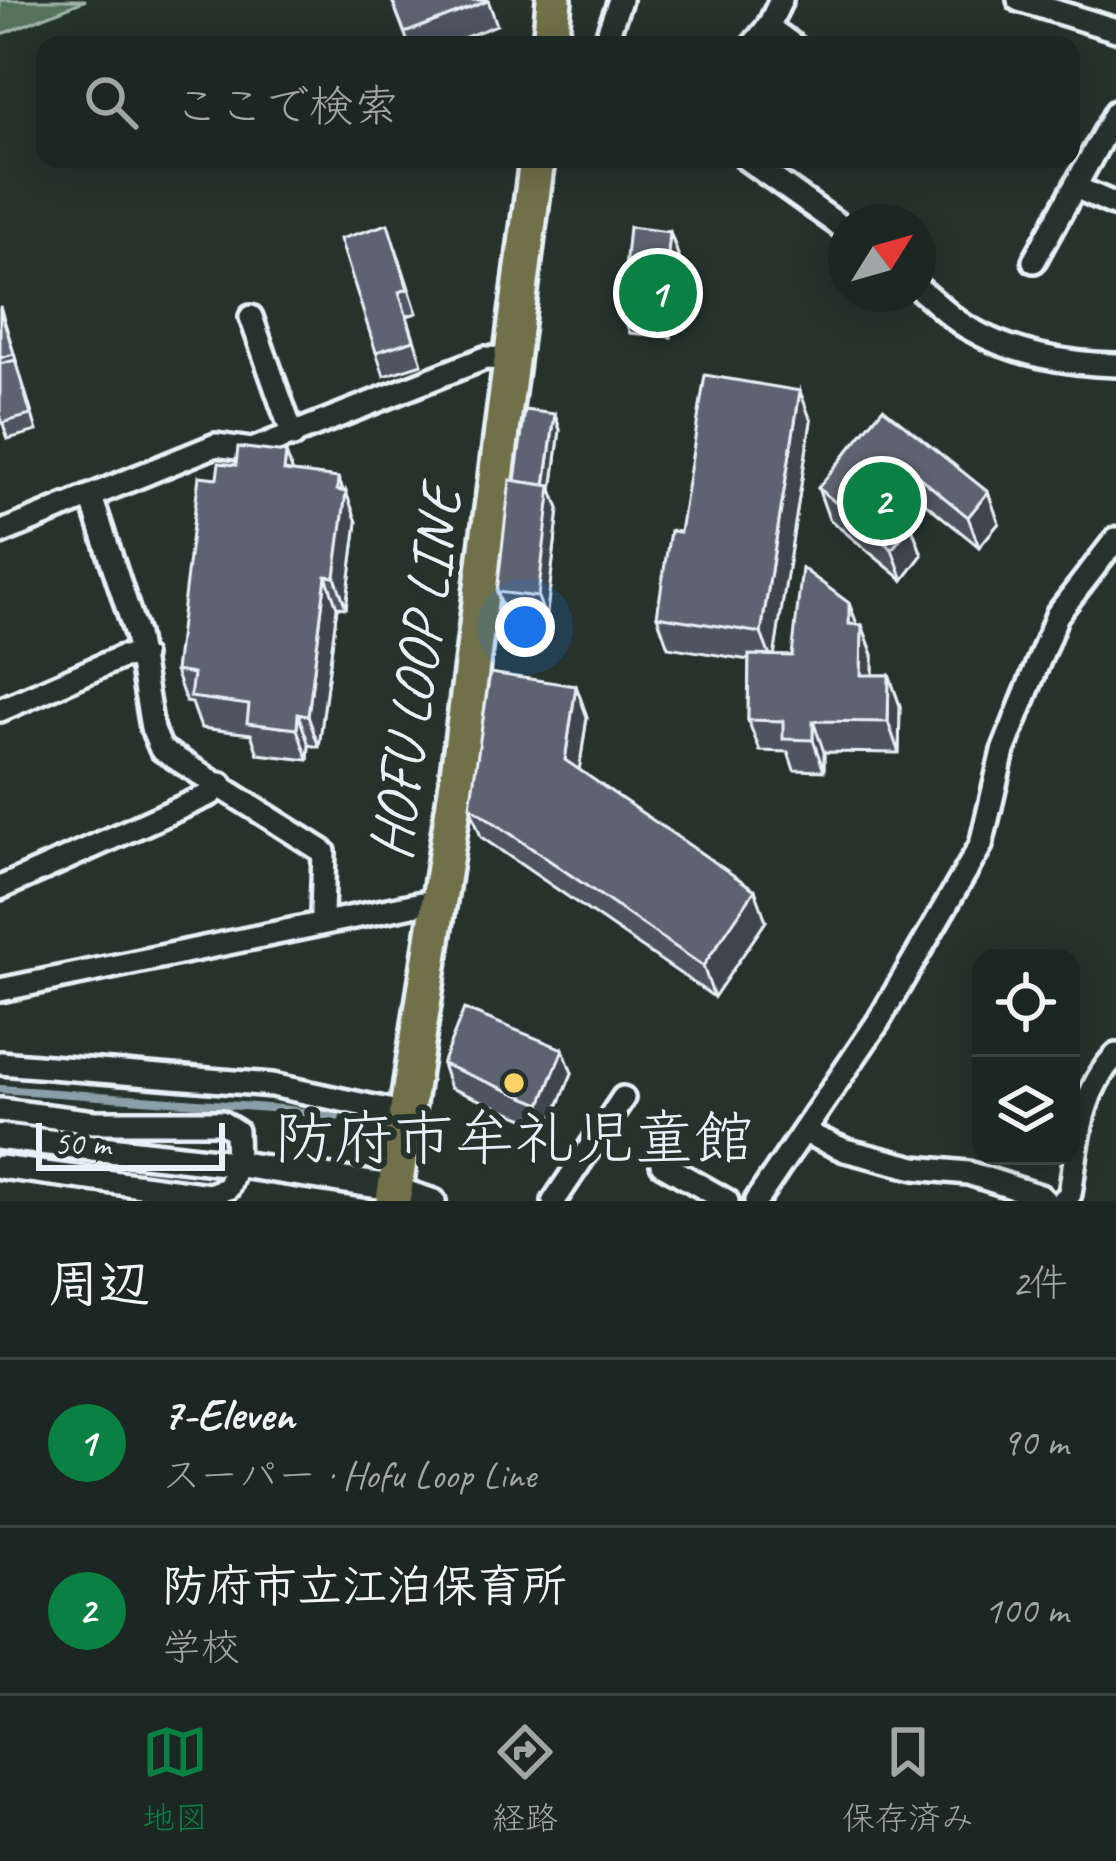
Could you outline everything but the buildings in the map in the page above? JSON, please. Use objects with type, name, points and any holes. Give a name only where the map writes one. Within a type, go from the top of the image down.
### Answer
[{"type":"main road","points":[[551,36],[554,0]]},
{"type":"main road","name":"HOFU LOOP LINE","points":[[394,1194],[438,907],[536,168]]},
{"type":"street","points":[[607,36],[620,0]]},
{"type":"street","points":[[761,36],[782,0]]},
{"type":"street","points":[[1019,0],[1116,30]]},
{"type":"street","points":[[1034,261],[1116,112]]},
{"type":"street","points":[[759,168],[828,217]]},
{"type":"street","points":[[1076,188],[1116,205]]},
{"type":"street","points":[[936,302],[969,329],[1015,349],[1083,364],[1116,364]]},
{"type":"street","points":[[251,317],[293,436]]},
{"type":"street","points":[[0,533],[215,445],[252,450],[485,358],[511,359]]},
{"type":"street","points":[[91,497],[142,656],[152,728],[161,749],[324,852],[325,922]]},
{"type":"street","points":[[756,1201],[878,1022],[981,845],[1003,752],[1057,615],[1116,539]]},
{"type":"street","points":[[0,710],[122,657],[142,656]]},
{"type":"street","points":[[0,888],[211,794],[221,784]]},
{"type":"street","points":[[0,990],[422,902],[438,907]]},
{"type":"street","points":[[1063,1201],[1070,1194],[1083,1111],[1097,1075],[1116,1055]]},
{"type":"street","points":[[0,1063],[313,1090],[407,1114]]},
{"type":"street","points":[[554,1201],[623,1098]]},
{"type":"street","points":[[0,1110],[94,1122],[221,1122],[236,1131],[237,1164],[228,1188],[208,1195],[0,1167]]},
{"type":"street","points":[[804,1132],[845,1150],[915,1168],[968,1173],[1045,1201]]},
{"type":"street","points":[[0,1137],[237,1164],[434,1201]]},
{"type":"street","points":[[662,1164],[727,1201]]},
{"type":"green space","points":[[0,0],[86,0],[0,35]]},
{"type":"waterway","points":[[0,1089],[336,1117]]},
{"type":"place","name":"7-Eleven","points":[[658,293]]},
{"type":"place","name":"防府市立江泊保育所","points":[[882,501]]},
{"type":"place","name":"防府市牟礼児童館","points":[[514,1083]]}]
